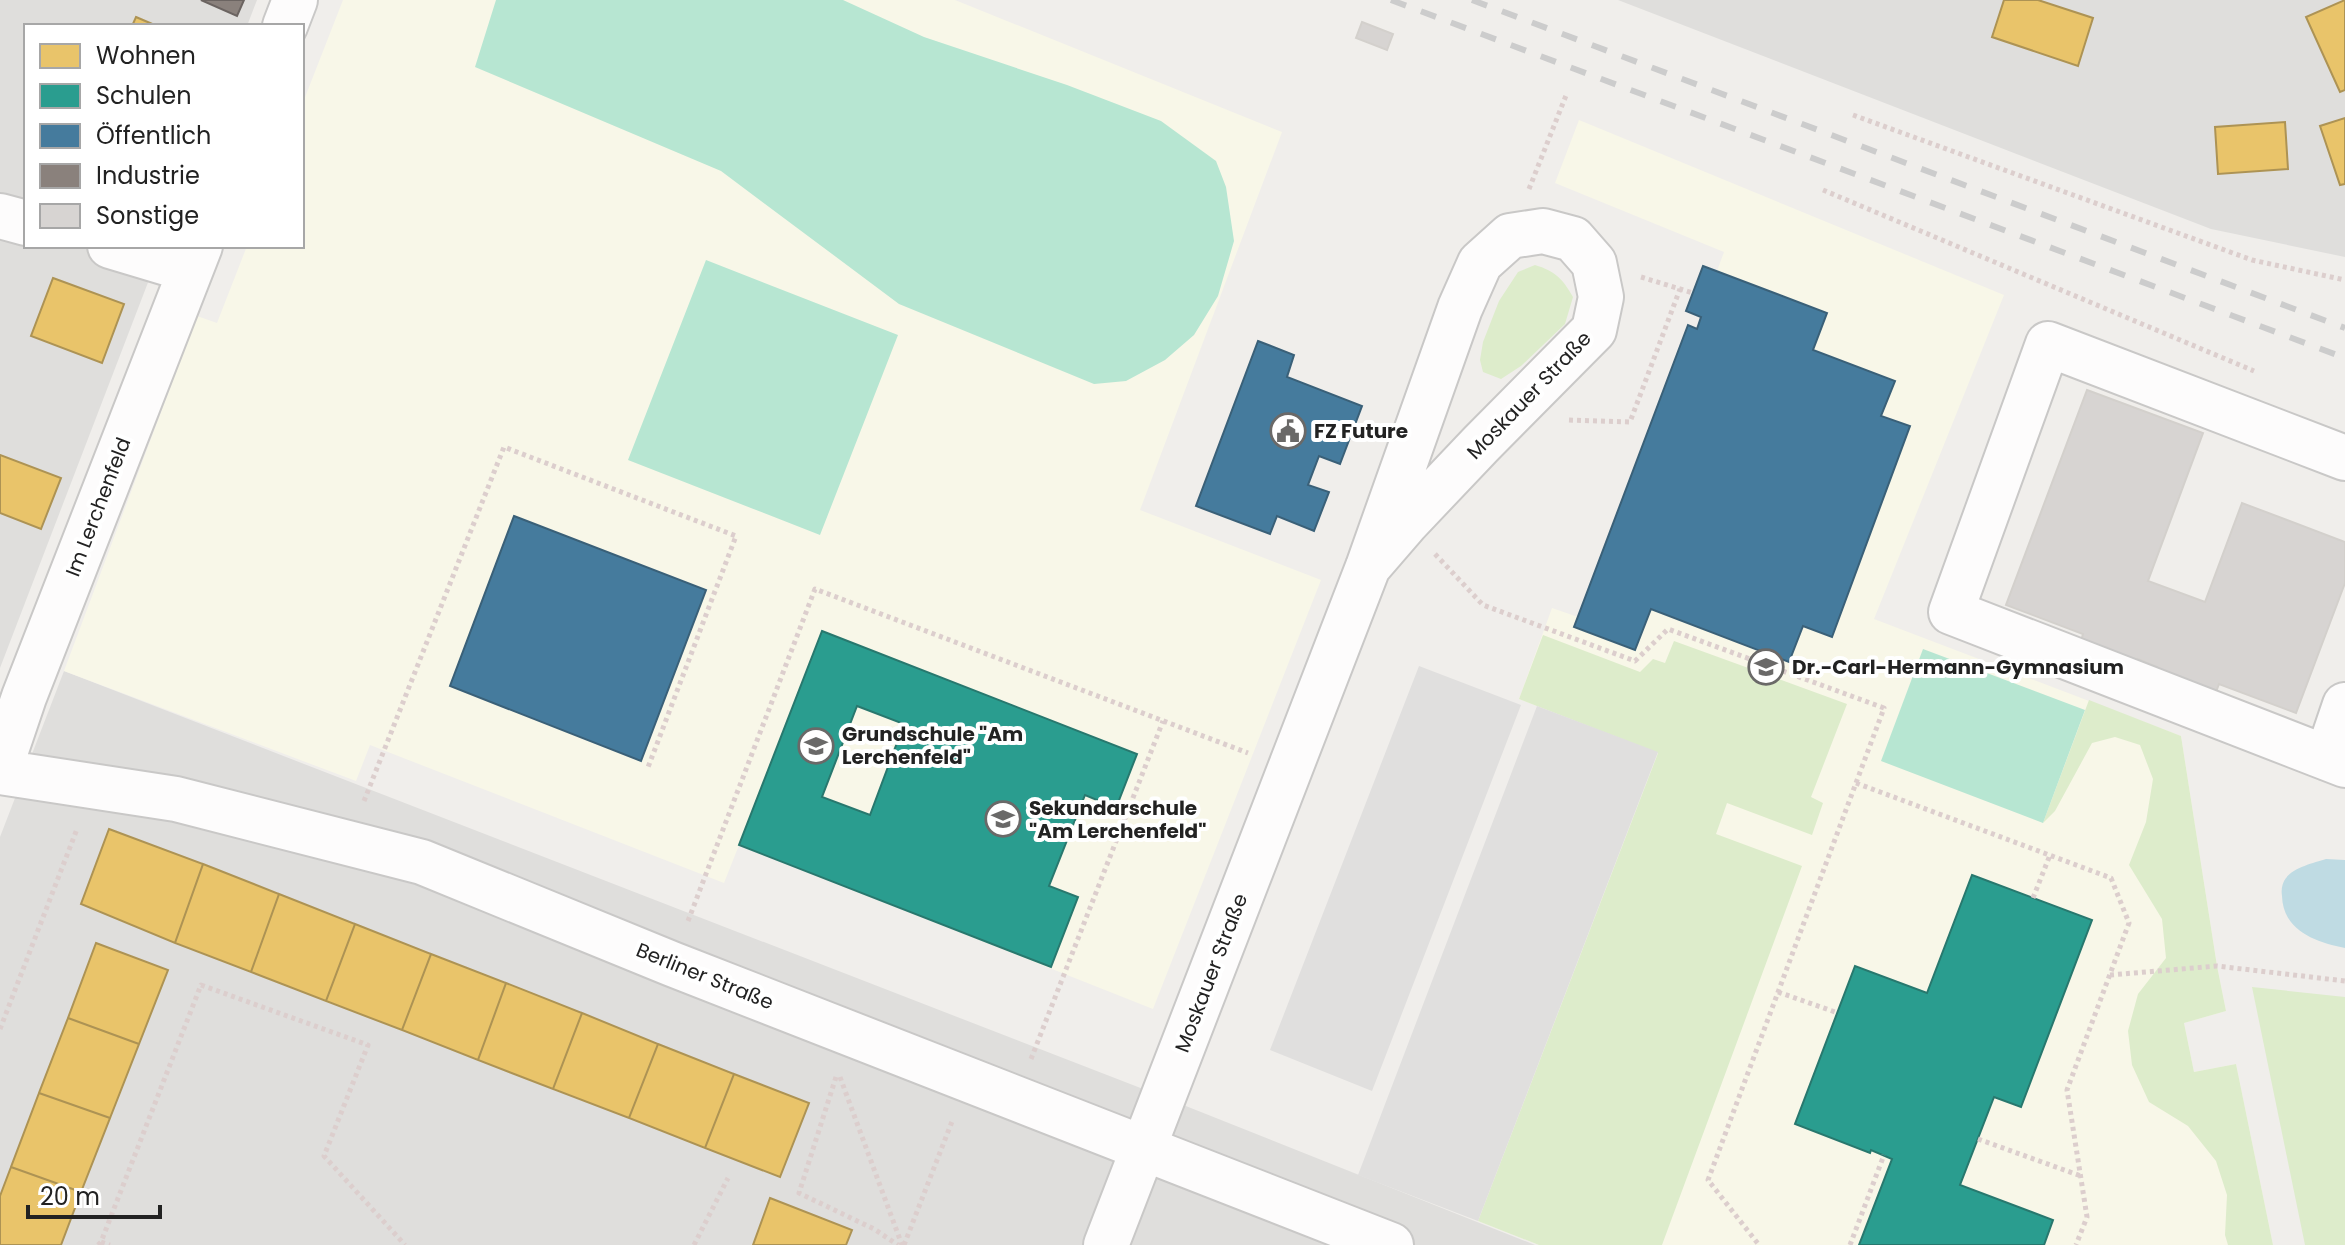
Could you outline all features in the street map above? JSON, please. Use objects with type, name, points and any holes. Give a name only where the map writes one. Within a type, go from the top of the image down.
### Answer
[{"type":"street","points":[[286,24],[295,0]]},
{"type":"street","points":[[0,216],[24,222]]},
{"type":"street","name":"Moskauer Straße","points":[[1106,1245],[1368,567],[1460,308],[1480,263],[1510,236],[1543,231],[1573,239],[1594,263],[1601,297],[1594,330],[1406,523],[1368,567]]},
{"type":"street","points":[[124,248],[195,258]]},
{"type":"street","name":"Im Lerchenfeld","points":[[0,770],[24,697],[195,258]]},
{"type":"street","points":[[2345,458],[2048,344],[1951,612],[2336,761],[2345,705]]},
{"type":"street","name":"Berliner Straße","points":[[0,770],[176,799],[422,862],[672,964],[1391,1245]]},
{"type":"path","points":[[1510,236],[1567,93]]},
{"type":"path","points":[[1853,115],[2252,260],[2345,280]]},
{"type":"path","points":[[1823,190],[2262,375]]},
{"type":"path","points":[[1508,419],[1630,422],[1680,289]]},
{"type":"path","points":[[348,843],[504,447],[736,536],[647,770]]},
{"type":"path","points":[[1406,523],[1483,605],[1635,661],[1668,629],[1884,708],[1708,1180],[1759,1245]]},
{"type":"path","points":[[672,964],[815,589],[1290,769]]},
{"type":"path","points":[[1016,1099],[1163,721]]},
{"type":"path","points":[[1856,783],[2111,878],[2129,923],[2067,1090],[2087,1217],[2076,1245]]},
{"type":"path","points":[[0,1029],[93,787]]},
{"type":"path","points":[[2033,898],[2050,855]]},
{"type":"path","points":[[2110,975],[2217,966],[2345,981]]},
{"type":"path","points":[[110,1245],[100,1243],[201,985],[368,1045],[324,1156],[405,1245]]},
{"type":"path","points":[[1778,992],[1838,1013]]},
{"type":"path","points":[[838,1072],[901,1245],[799,1193],[838,1072]]},
{"type":"path","points":[[901,1245],[969,1081]]},
{"type":"path","points":[[1978,1139],[2081,1176]]},
{"type":"path","points":[[1850,1245],[1884,1155]]},
{"type":"path","points":[[694,1245],[728,1178]]},
{"type":"shaded area","points":[[0,0],[257,0],[248,24],[24,24],[24,248],[161,248],[0,668]]},
{"type":"shaded area","points":[[343,0],[955,0],[1282,132],[1140,510],[1321,580],[1153,1009],[739,845],[724,883],[370,745],[356,781],[64,671],[197,316],[217,323],[246,248],[304,248],[304,100]]},
{"type":"shaded area","points":[[1618,0],[2345,0],[2345,257],[2211,229]]},
{"type":"shaded area","name":"Dr.-Carl-Hermann-Gymnasium","points":[[1579,120],[2004,295],[1874,619],[2181,736],[2226,1011],[2184,1023],[2194,1072],[2236,1064],[2273,1245],[1539,1245],[1478,1221],[1658,753],[1519,699],[1552,608],[1578,617],[1688,325],[1697,328],[1701,318],[1686,311],[1703,266],[1717,271],[1724,252],[1555,183]]},
{"type":"shaded area","points":[[1419,666],[1521,705],[1372,1091],[1270,1050]]},
{"type":"shaded area","points":[[64,671],[1138,1087],[1535,1245],[0,1245],[0,837]]},
{"type":"shaded area","points":[[1537,706],[1658,752],[1478,1221],[1358,1175]]},
{"type":"green space","points":[[496,0],[843,0],[924,37],[1067,85],[1161,121],[1216,161],[1226,187],[1234,241],[1218,296],[1194,335],[1165,360],[1126,381],[1094,384],[899,304],[721,171],[475,67]]},
{"type":"green space","points":[[706,260],[898,335],[820,535],[628,460]]},
{"type":"green space","points":[[1535,265],[1558,276],[1573,297],[1565,324],[1521,366],[1501,379],[1483,372],[1480,360],[1483,342],[1499,301],[1518,272]]},
{"type":"green space","points":[[1543,635],[1640,672],[1653,659],[1665,663],[1674,641],[1847,704],[1811,797],[1823,803],[1812,835],[1727,803],[1716,834],[1802,866],[1662,1245],[1539,1245],[1478,1221],[1658,753],[1519,699]]},
{"type":"green space","points":[[1923,649],[2085,710],[2043,823],[1881,761]]},
{"type":"green space","points":[[2089,700],[2181,736],[2226,1011],[2184,1023],[2194,1072],[2236,1064],[2273,1245],[2228,1245],[2225,1235],[2227,1195],[2216,1161],[2188,1126],[2149,1102],[2132,1065],[2128,1031],[2138,994],[2166,958],[2162,919],[2129,865],[2146,822],[2153,779],[2140,745],[2115,737],[2092,743],[2055,811],[2043,823]]},
{"type":"green space","points":[[2252,987],[2345,997],[2345,1245],[2305,1245]]},
{"type":"water","points":[[2326,859],[2345,860],[2345,948],[2303,933],[2288,918],[2284,908],[2282,889],[2286,878],[2299,868]]},
{"type":"building: Wohnen","points":[[2004,0],[2038,0],[2093,18],[2078,66],[1992,37]]},
{"type":"building: Wohnen","points":[[2345,0],[2345,90],[2340,92],[2306,17]]},
{"type":"building: Wohnen","points":[[136,17],[152,24],[133,24]]},
{"type":"building: Wohnen","points":[[2345,118],[2345,184],[2340,185],[2320,126]]},
{"type":"building: Wohnen","points":[[2285,122],[2288,169],[2218,174],[2215,127]]},
{"type":"building: Wohnen","points":[[53,278],[124,304],[102,363],[31,336]]},
{"type":"building: Wohnen","points":[[0,455],[61,478],[41,529],[0,513]]},
{"type":"building: Wohnen","points":[[109,829],[203,864],[175,943],[81,904]]},
{"type":"building: Wohnen","points":[[203,864],[279,894],[251,972],[175,943]]},
{"type":"building: Wohnen","points":[[279,894],[355,924],[326,1001],[251,972]]},
{"type":"building: Wohnen","points":[[355,924],[431,954],[402,1030],[326,1001]]},
{"type":"building: Wohnen","points":[[96,943],[168,970],[139,1044],[68,1018]]},
{"type":"building: Wohnen","points":[[431,954],[506,983],[478,1060],[402,1030]]},
{"type":"building: Wohnen","points":[[506,983],[582,1013],[553,1089],[478,1060]]},
{"type":"building: Wohnen","points":[[582,1013],[658,1044],[629,1118],[553,1089]]},
{"type":"building: Wohnen","points":[[68,1018],[139,1044],[110,1118],[39,1093]]},
{"type":"building: Wohnen","points":[[658,1044],[734,1074],[705,1148],[629,1118]]},
{"type":"building: Wohnen","points":[[734,1074],[809,1103],[780,1177],[705,1148]]},
{"type":"building: Wohnen","points":[[39,1093],[110,1118],[81,1192],[11,1167]]},
{"type":"building: Wohnen","points":[[11,1167],[81,1192],[61,1245],[0,1245],[0,1196]]},
{"type":"building: Wohnen","points":[[770,1198],[852,1230],[846,1245],[753,1245]]},
{"type":"building: Schulen","points":[[822,631],[1137,754],[1116,808],[1085,795],[1049,886],[1078,897],[1051,967],[739,845]],"holes":[[[857,706],[904,724],[870,815],[822,797]]]},
{"type":"building: Schulen","points":[[1972,875],[2092,920],[2021,1107],[1994,1097],[1960,1185],[2053,1220],[2044,1245],[1859,1245],[1892,1159],[1795,1124],[1855,966],[1927,993]]},
{"type":"building: Öffentlich","points":[[1703,266],[1827,313],[1813,350],[1895,381],[1881,416],[1910,426],[1832,637],[1803,626],[1789,662],[1651,609],[1635,650],[1574,627],[1688,325],[1697,329],[1701,317],[1686,311]]},
{"type":"building: Öffentlich","name":"FZ Future","points":[[1258,341],[1294,355],[1287,377],[1362,406],[1340,464],[1319,456],[1308,485],[1329,492],[1314,531],[1277,516],[1270,534],[1196,506]]},
{"type":"building: Öffentlich","points":[[514,516],[706,590],[641,761],[450,686]]},
{"type":"building: Industrie","points":[[201,0],[244,0],[237,16]]},
{"type":"building: Sonstige","points":[[1362,22],[1393,34],[1387,50],[1356,38]]},
{"type":"building: Sonstige","points":[[2087,390],[2203,433],[2148,581],[2205,602],[2242,503],[2345,542],[2345,583],[2296,713],[2219,684],[2216,692],[2156,670],[2157,667],[2138,659],[2137,662],[2081,641],[2083,634],[2006,605]]},
{"type":"railway","points":[[1391,0],[2345,358]]},
{"type":"railway","points":[[1472,0],[2345,328]]},
{"type":"place","name":"FZ Future","points":[[1288,431]]},
{"type":"place","name":"Dr.-Carl-Hermann-Gymnasium","points":[[1766,667]]},
{"type":"place","name":"Grundschule \"Am Lerchenfeld\"","points":[[816,746]]},
{"type":"place","name":"Sekundarschule \"Am Lerchenfeld\"","points":[[1003,819]]}]
